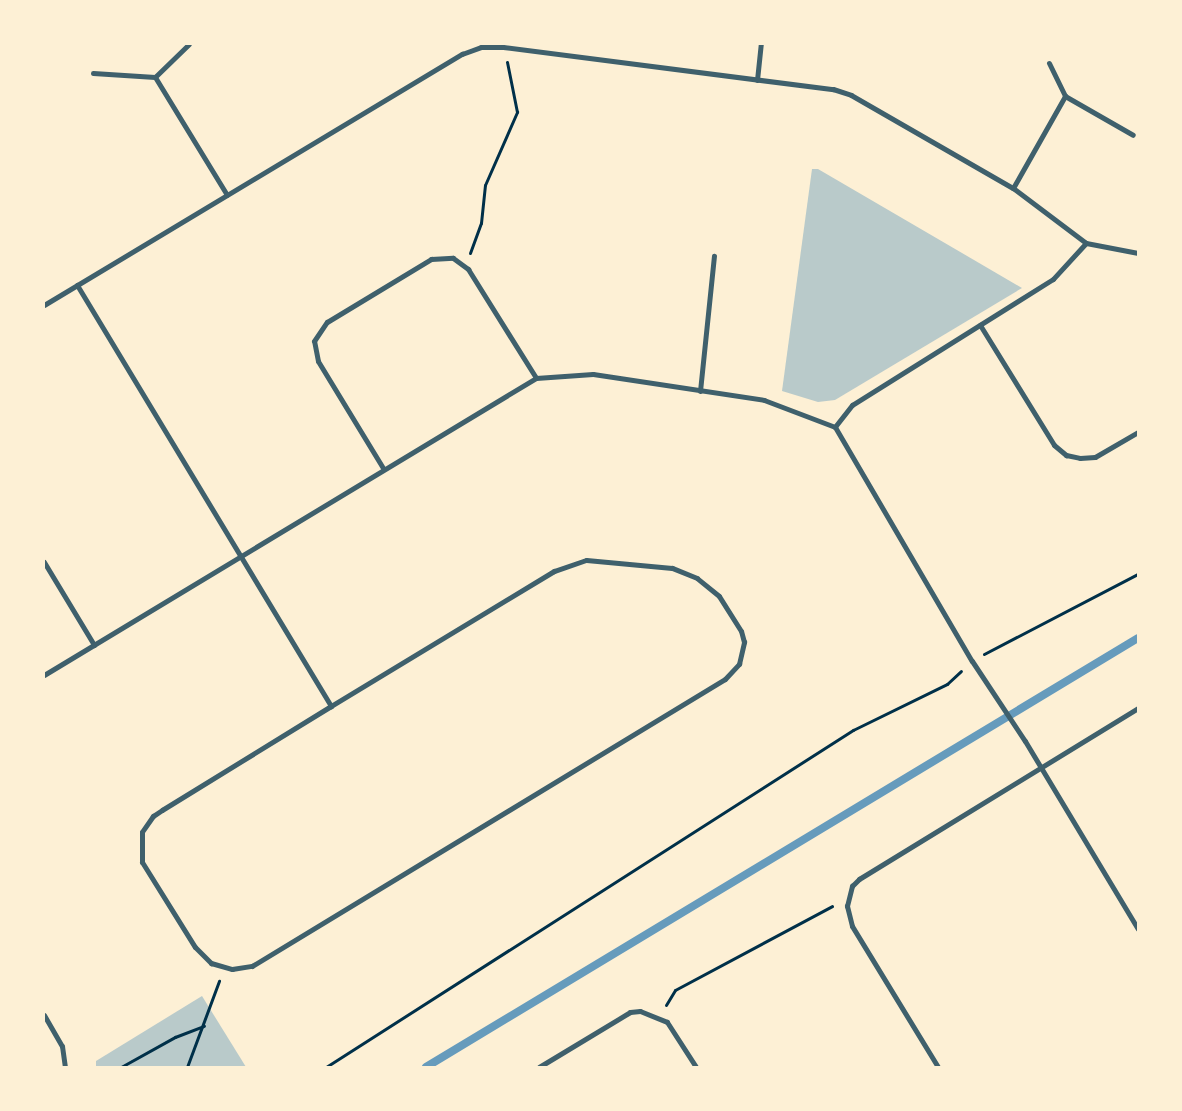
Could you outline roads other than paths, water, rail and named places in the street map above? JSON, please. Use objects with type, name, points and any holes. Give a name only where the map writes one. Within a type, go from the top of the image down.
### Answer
[{"type":"street","points":[[93,73],[155,77],[189,44]]},
{"type":"street","points":[[756,80],[761,44]]},
{"type":"street","points":[[44,305],[462,54],[481,47],[503,47],[842,91],[1013,188],[1086,243],[1138,253]]},
{"type":"street","points":[[1049,63],[1065,96],[1133,135]]},
{"type":"street","points":[[155,77],[227,195]]},
{"type":"street","points":[[1013,188],[1065,96]]},
{"type":"street","points":[[835,427],[852,405],[1053,279],[1086,243]]},
{"type":"street","points":[[700,391],[714,256]]},
{"type":"street","points":[[383,468],[318,362],[314,348],[317,333],[327,322],[431,259],[452,258],[468,269],[536,378]]},
{"type":"street","points":[[77,285],[332,706]]},
{"type":"street","points":[[980,325],[1054,445],[1066,454],[1080,458],[1095,457],[1138,432]]},
{"type":"street","points":[[44,675],[383,468],[536,378],[593,374],[764,400],[835,427],[972,661],[1025,741],[1138,929]]},
{"type":"street","points":[[586,560],[672,568],[697,578],[719,596],[741,631],[744,642],[739,664],[725,680],[252,966],[223,968],[212,963],[195,947],[142,862],[142,832],[153,816],[162,810],[332,706],[554,571],[586,560]]},
{"type":"street","points":[[44,562],[94,645]]},
{"type":"street","points":[[938,1067],[852,926],[847,906],[852,886],[859,879],[1138,708]]},
{"type":"street","points":[[539,1067],[630,1012],[659,1017],[672,1029],[696,1067]]},
{"type":"street","points":[[44,1015],[62,1046],[65,1067]]},
{"type":"waterway","points":[[426,1067],[1138,638]]}]
